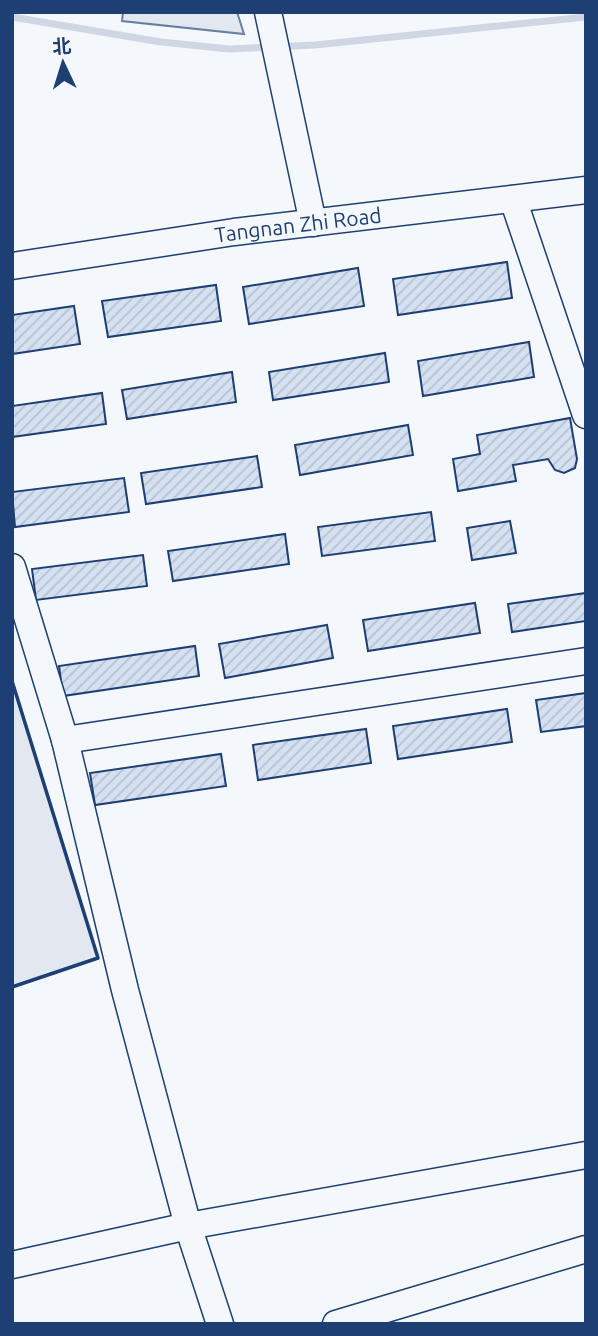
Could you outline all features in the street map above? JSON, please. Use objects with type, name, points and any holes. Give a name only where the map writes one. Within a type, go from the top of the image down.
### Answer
[{"type":"street","points":[[268,12],[313,223]]},
{"type":"street","name":"Tangnan Zhi Road","points":[[12,266],[313,223],[586,190]]},
{"type":"street","points":[[513,199],[586,415]]},
{"type":"street","points":[[12,567],[65,740],[125,989],[188,1226],[220,1324]]},
{"type":"street","points":[[65,740],[586,661]]},
{"type":"street","points":[[12,1265],[188,1226],[586,1155]]},
{"type":"street","points":[[336,1324],[586,1249]]},
{"type":"shaded area","points":[[123,12],[237,12],[244,34],[122,21]]},
{"type":"shaded area","points":[[12,681],[98,958],[12,987]]},
{"type":"building","points":[[507,262],[512,298],[398,315],[393,279]]},
{"type":"building","points":[[358,268],[364,306],[249,324],[243,287]]},
{"type":"building","points":[[216,285],[221,321],[108,337],[102,301]]},
{"type":"building","points":[[74,306],[80,344],[12,354],[12,315]]},
{"type":"building","points":[[529,342],[534,377],[423,396],[418,361]]},
{"type":"building","points":[[385,353],[389,382],[273,400],[269,372]]},
{"type":"building","points":[[232,372],[236,402],[127,419],[122,390]]},
{"type":"building","points":[[102,393],[106,424],[12,437],[12,406]]},
{"type":"building","points":[[570,418],[577,459],[575,468],[564,473],[555,470],[548,459],[513,465],[516,481],[458,491],[453,459],[480,454],[477,435]]},
{"type":"building","points":[[408,425],[413,455],[300,475],[295,445]]},
{"type":"building","points":[[257,456],[262,487],[146,504],[141,473]]},
{"type":"building","points":[[124,478],[129,512],[15,527],[12,492]]},
{"type":"building","points":[[431,512],[435,541],[322,556],[318,527]]},
{"type":"building","points":[[510,521],[516,553],[472,560],[467,528]]},
{"type":"building","points":[[285,534],[289,564],[173,581],[168,551]]},
{"type":"building","points":[[143,555],[147,586],[36,600],[32,569]]},
{"type":"building","points":[[586,593],[586,621],[512,632],[508,604]]},
{"type":"building","points":[[475,603],[480,633],[368,651],[363,620]]},
{"type":"building","points":[[327,625],[333,658],[225,678],[219,644]]},
{"type":"building","points":[[195,646],[199,676],[63,696],[59,666]]},
{"type":"building","points":[[586,693],[586,726],[541,732],[536,700]]},
{"type":"building","points":[[507,709],[512,742],[398,759],[393,726]]},
{"type":"building","points":[[366,729],[371,763],[258,780],[253,745]]},
{"type":"building","points":[[221,754],[226,786],[95,805],[90,773]]},
{"type":"waterway","points":[[12,17],[161,42],[229,49],[315,45],[586,17]]},
{"type":"wall","points":[[12,681],[98,958],[12,987]]}]
